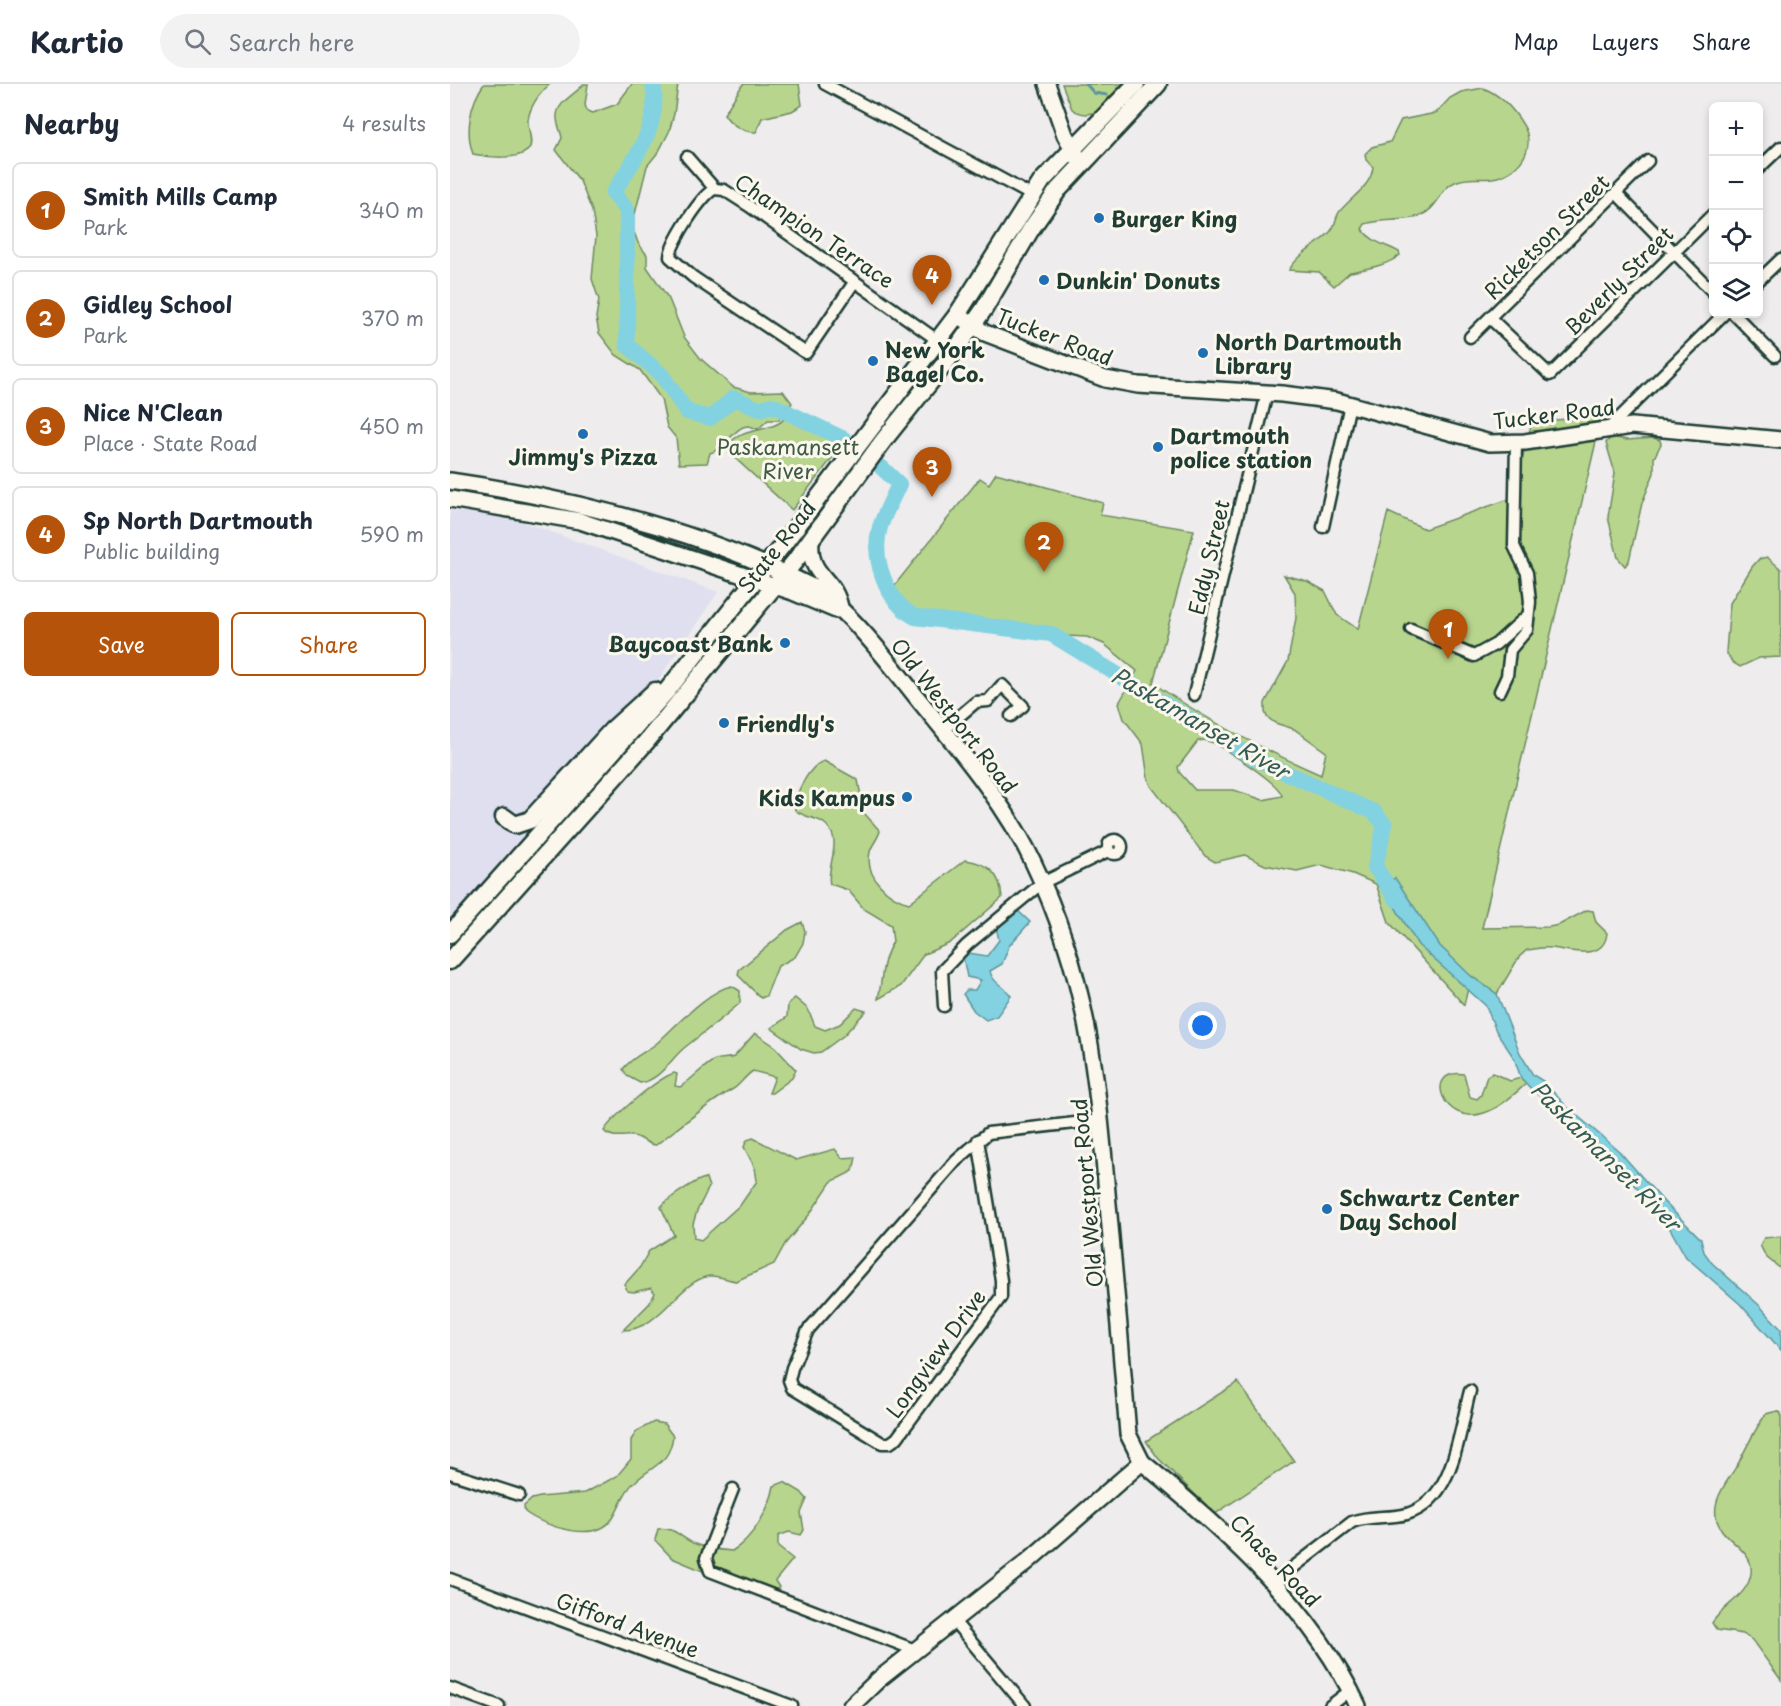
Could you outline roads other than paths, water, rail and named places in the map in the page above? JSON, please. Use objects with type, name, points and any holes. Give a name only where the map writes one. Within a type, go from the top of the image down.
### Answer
[{"type":"main road","points":[[1047,84],[1062,128],[1081,163]]},
{"type":"main road","name":"State Road","points":[[452,930],[622,742],[766,566],[957,315],[1031,195],[1072,148],[1136,84]]},
{"type":"main road","name":"State Road","points":[[450,961],[646,742],[779,580],[973,326],[1036,221],[1081,163],[1158,84]]},
{"type":"main road","name":"Tucker Road","points":[[957,315],[973,326],[1074,369],[1105,379],[1138,385],[1267,393],[1350,404],[1472,440],[1498,444],[1611,427],[1648,426],[1781,440]]},
{"type":"main road","points":[[450,481],[538,494],[586,505],[766,566],[779,580]]},
{"type":"main road","points":[[450,499],[580,521],[755,579],[779,580]]},
{"type":"main road","points":[[811,539],[813,565],[837,594],[841,612]]},
{"type":"main road","name":"Old Westport Road","points":[[779,580],[841,612],[863,633],[943,730],[1011,822],[1042,883],[1062,930],[1085,1009],[1101,1120],[1128,1434],[1142,1462]]},
{"type":"main road","points":[[504,817],[515,825],[530,820],[618,723],[684,667]]},
{"type":"main road","points":[[851,1706],[915,1650],[1027,1562],[1142,1462]]},
{"type":"main road","name":"Chase Road","points":[[1142,1462],[1210,1522],[1273,1583],[1325,1646],[1359,1706]]},
{"type":"street","points":[[825,84],[1031,195]]},
{"type":"street","points":[[1763,164],[1781,147]]},
{"type":"street","name":"Champion Terrace","points":[[687,157],[715,189],[724,190],[954,352]]},
{"type":"street","name":"Ricketson Street","points":[[1470,337],[1491,319],[1648,161]]},
{"type":"street","points":[[715,189],[707,193],[674,240],[670,254],[673,260],[693,277],[806,353],[855,281]]},
{"type":"street","points":[[1617,194],[1709,289]]},
{"type":"street","name":"Beverly Street","points":[[1491,319],[1550,375],[1709,217]]},
{"type":"street","points":[[1763,275],[1781,259]]},
{"type":"street","points":[[1611,427],[1720,318]]},
{"type":"street","points":[[1738,318],[1776,356]]},
{"type":"street","name":"Eddy Street","points":[[1194,695],[1267,393]]},
{"type":"street","points":[[1323,527],[1350,404]]},
{"type":"street","points":[[1500,691],[1507,676],[1510,650],[1527,630],[1530,602],[1527,573],[1514,546],[1516,443]]},
{"type":"street","points":[[1411,629],[1474,656],[1496,644],[1527,616]]},
{"type":"street","points":[[943,730],[976,702],[988,701],[1002,685],[1023,706],[1011,716]]},
{"type":"street","points":[[944,1006],[942,971],[975,938],[1042,883],[1108,851]]},
{"type":"street","name":"Longview Drive","points":[[978,1140],[993,1221],[1001,1297],[897,1438],[890,1443],[882,1443],[798,1394],[789,1380],[792,1368],[814,1323],[956,1161],[978,1140],[1000,1131],[1101,1120]]},
{"type":"street","points":[[1273,1583],[1352,1522],[1367,1517],[1404,1515],[1428,1502],[1442,1488],[1470,1391]]},
{"type":"street","points":[[450,1473],[519,1495]]},
{"type":"street","points":[[733,1489],[706,1558],[710,1571],[915,1650]]},
{"type":"street","name":"Gifford Avenue","points":[[450,1580],[792,1706]]},
{"type":"street","points":[[953,1620],[1025,1706]]},
{"type":"street","points":[[450,1688],[499,1706]]},
{"type":"street","points":[[1330,1706],[1351,1690]]},
{"type":"water","points":[[1395,878],[1440,946],[1471,976],[1497,994],[1520,1053],[1533,1075],[1543,1081],[1567,1107],[1619,1151],[1664,1202],[1701,1239],[1704,1252],[1712,1263],[1759,1305],[1781,1329],[1781,1350],[1740,1304],[1686,1257],[1669,1227],[1637,1188],[1563,1114],[1533,1091],[1521,1078],[1514,1058],[1496,1031],[1486,1006],[1418,945],[1389,897],[1379,886]]},
{"type":"water","points":[[1017,910],[1030,922],[1009,946],[1002,964],[990,971],[993,979],[1011,996],[997,1016],[986,1020],[974,1011],[963,994],[967,990],[975,990],[981,980],[967,977],[962,952],[987,956],[999,940],[996,927]]},
{"type":"waterway","name":"Paskamanset River","points":[[653,84],[653,114],[644,142],[613,193],[627,210],[627,345],[661,374],[687,412],[710,418],[734,398],[759,409],[772,405],[844,439]]},
{"type":"waterway","points":[[1086,84],[1094,93],[1107,95]]},
{"type":"waterway","name":"Paskamanset River","points":[[881,467],[899,484],[880,527],[879,565],[889,590],[905,610],[915,617],[1051,634],[1256,759],[1374,812],[1385,825],[1375,867],[1397,900]]},
{"type":"place","name":"Burger King","points":[[1099,218]]},
{"type":"place","name":"Dunkin' Donuts","points":[[1044,280]]},
{"type":"place","name":"Sp North Dartmouth","points":[[932,305]]},
{"type":"place","name":"North Dartmouth Library","points":[[1203,353]]},
{"type":"place","name":"New York Bagel Co.","points":[[873,361]]},
{"type":"place","name":"Jimmy's Pizza","points":[[583,434]]},
{"type":"place","name":"Dartmouth police station","points":[[1158,447]]},
{"type":"place","name":"Nice N'Clean","points":[[932,497]]},
{"type":"place","name":"Gidley School","points":[[1044,572]]},
{"type":"place","name":"Baycoast Bank","points":[[785,643]]},
{"type":"place","name":"Smith Mills Camp","points":[[1448,659]]},
{"type":"place","name":"Friendly's","points":[[724,723]]},
{"type":"place","name":"Kids Kampus","points":[[907,797]]},
{"type":"place","name":"Schwartz Center Day School","points":[[1327,1209]]},
{"type":"park label","name":"Paskamansett River","points":[[788,458]]}]
